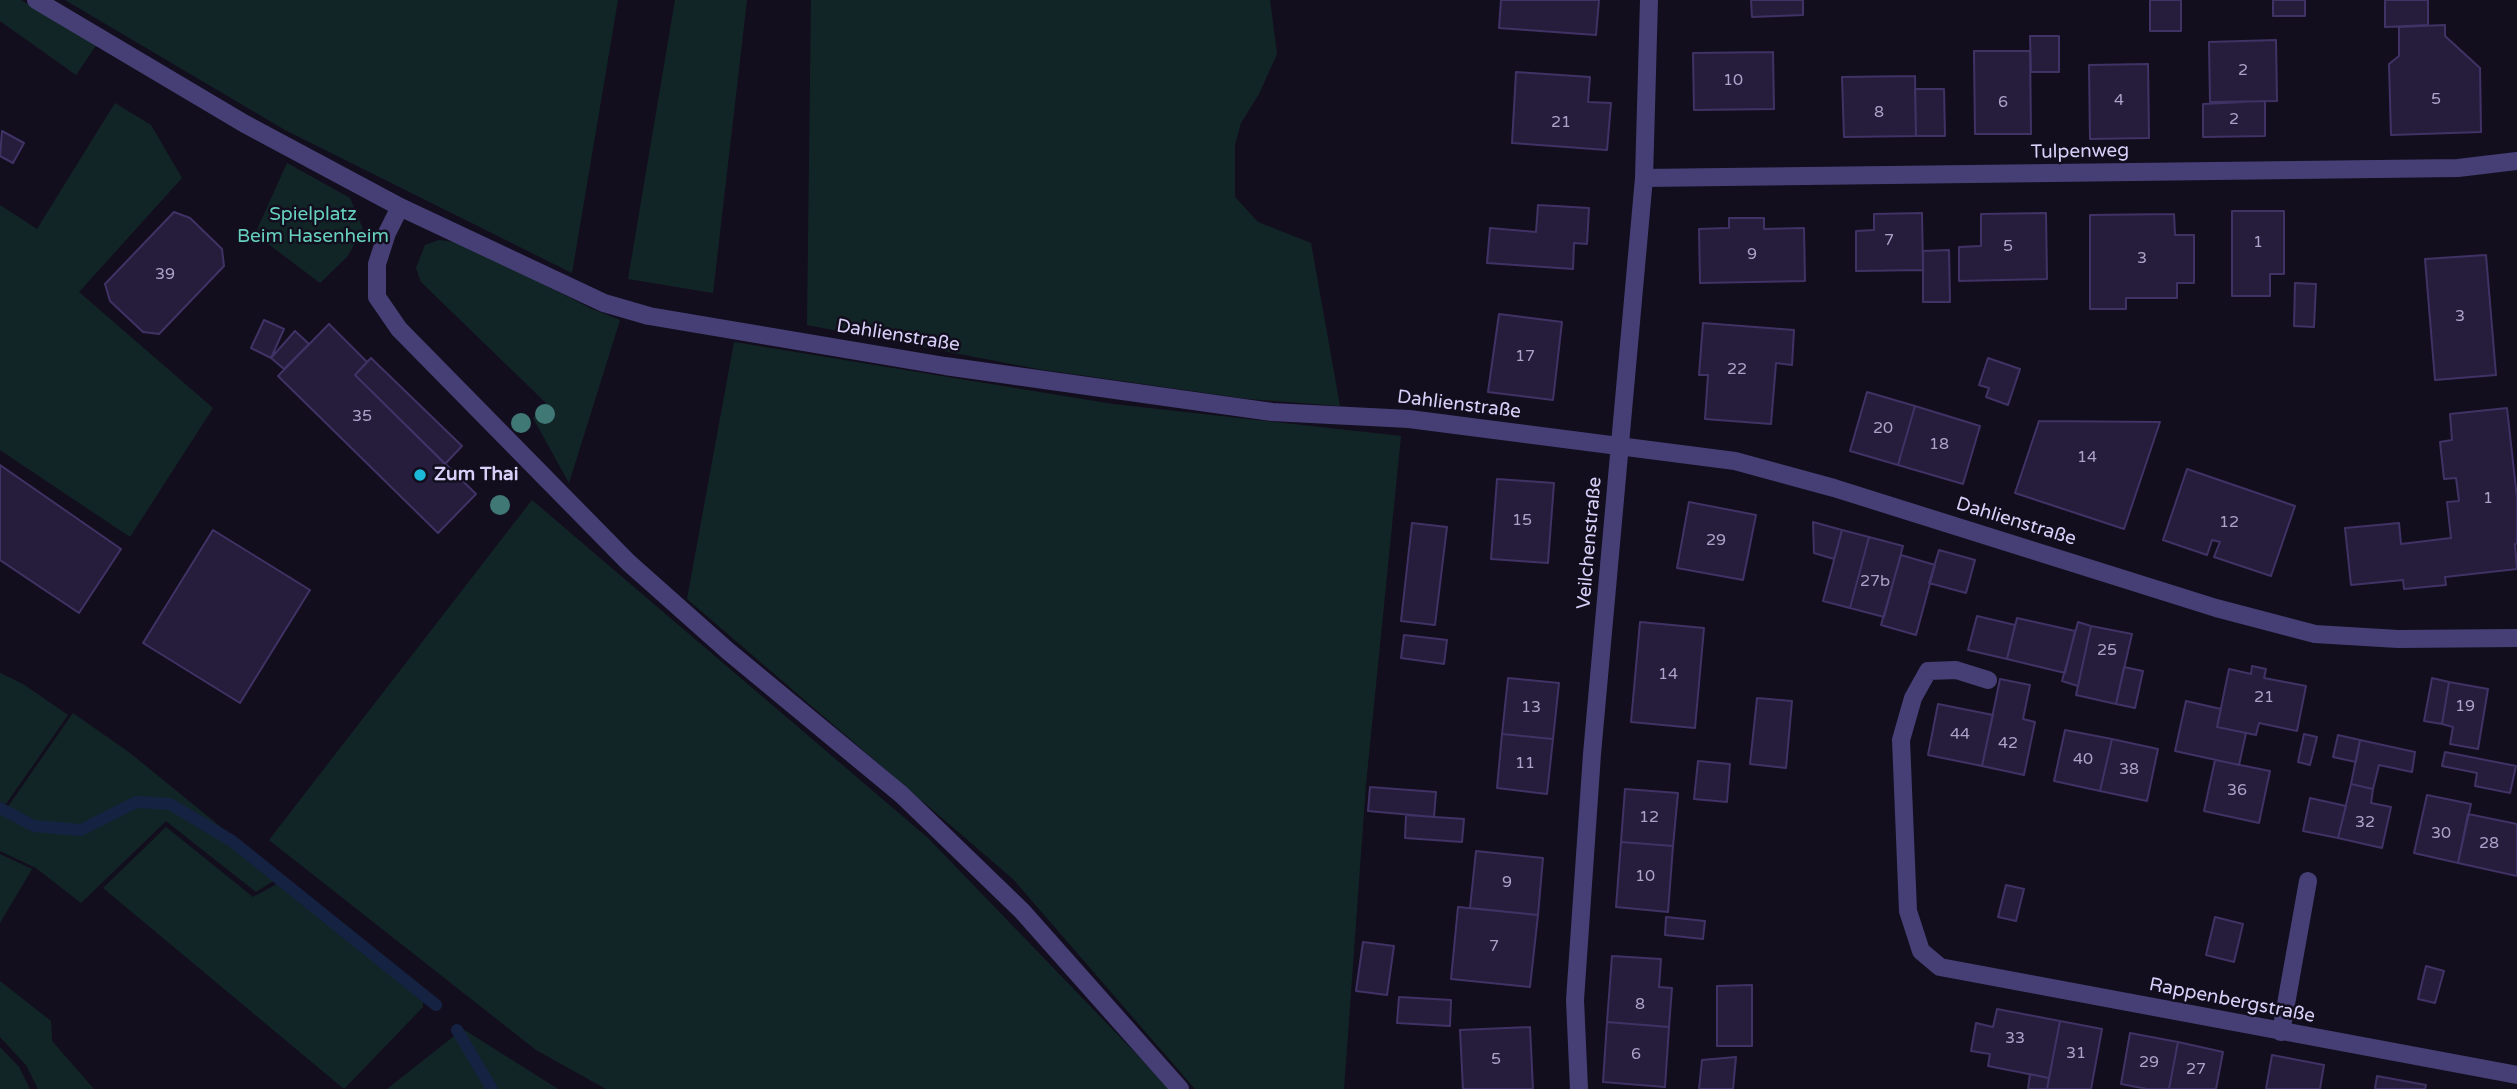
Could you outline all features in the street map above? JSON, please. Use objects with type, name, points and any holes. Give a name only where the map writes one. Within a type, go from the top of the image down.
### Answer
[{"type":"street","name":"Dahlienstraße","points":[[36,0],[245,124],[400,207],[604,303],[649,316],[945,366],[1272,412],[1409,419],[1735,461],[1822,484],[2216,608],[2315,635],[2398,639],[2517,638]]},
{"type":"street","name":"Veilchenstraße","points":[[1578,1089],[1575,1000],[1592,754],[1644,178],[1649,0]]},
{"type":"street","name":"Tulpenweg","points":[[1644,178],[2458,168],[2517,161]]},
{"type":"street","points":[[400,207],[387,233],[377,264],[377,297],[399,329],[629,562],[729,651],[902,795],[1023,911],[1180,1089]]},
{"type":"street","name":"Rappenbergstraße","points":[[1988,680],[1956,670],[1928,671],[1913,698],[1901,740],[1908,911],[1921,951],[1940,967],[2517,1075]]},
{"type":"street","points":[[2281,1032],[2308,880]]},
{"type":"green space","points":[[0,0],[21,0],[97,44],[76,75],[0,21]]},
{"type":"green space","points":[[65,0],[618,0],[572,273],[285,130]]},
{"type":"green space","points":[[675,0],[747,0],[713,293],[628,279]]},
{"type":"green space","points":[[811,0],[1270,0],[1277,54],[1259,94],[1241,123],[1235,145],[1235,197],[1258,222],[1311,243],[1340,406],[1248,399],[1038,369],[807,325]]},
{"type":"green space","points":[[115,103],[151,125],[182,178],[79,292],[213,408],[130,537],[0,450],[0,205],[37,229]]},
{"type":"green space","name":"Spielplatz Beim Hasenheim","points":[[287,163],[350,198],[363,229],[347,257],[320,283],[255,234]]},
{"type":"green space","points":[[439,240],[462,243],[590,308],[620,320],[569,483],[533,418],[546,403],[421,282],[416,268],[425,245]]},
{"type":"green space","points":[[734,342],[1113,404],[1401,436],[1366,784],[1344,1089],[1195,1089],[1013,879],[687,599]]},
{"type":"green space","points":[[532,500],[928,838],[1170,1089],[606,1089],[536,1050],[269,840]]},
{"type":"green space","points":[[0,673],[23,684],[68,715],[6,804],[0,802]]},
{"type":"green space","points":[[73,713],[130,753],[281,876],[256,892],[166,821],[81,903],[36,868],[0,851],[0,806],[7,808]]},
{"type":"green space","points":[[166,827],[253,897],[284,880],[423,993],[423,1007],[344,1089],[103,888]]},
{"type":"green space","points":[[0,854],[32,869],[0,923]]},
{"type":"green space","points":[[0,981],[51,1021],[52,1041],[94,1089],[38,1089],[26,1065],[0,1037]]},
{"type":"green space","points":[[463,1029],[558,1089],[387,1089]]},
{"type":"green space","points":[[0,1047],[19,1067],[30,1089],[0,1089]]},
{"type":"building","points":[[1501,0],[1599,0],[1596,35],[1499,28]]},
{"type":"building","points":[[1751,0],[1803,0],[1803,15],[1752,17]]},
{"type":"building","points":[[2150,0],[2181,0],[2181,31],[2150,31]]},
{"type":"building","points":[[2273,0],[2305,0],[2305,16],[2273,16]]},
{"type":"building","points":[[2385,0],[2428,0],[2428,25],[2385,27]]},
{"type":"building","points":[[2445,25],[2445,36],[2480,68],[2481,132],[2391,135],[2389,64],[2399,56],[2399,27]]},
{"type":"building","points":[[2030,36],[2059,36],[2059,72],[2031,72]]},
{"type":"building","points":[[2276,40],[2277,101],[2210,102],[2209,42]]},
{"type":"building","points":[[1974,51],[2030,51],[2031,134],[1975,134]]},
{"type":"building","points":[[1773,52],[1774,109],[1694,110],[1693,53]]},
{"type":"building","points":[[2148,64],[2149,138],[2090,139],[2089,65]]},
{"type":"building","points":[[1516,72],[1590,77],[1588,102],[1611,103],[1607,150],[1512,143]]},
{"type":"building","points":[[1915,76],[1916,136],[1844,137],[1842,77]]},
{"type":"building","points":[[1915,89],[1944,89],[1945,136],[1916,136]]},
{"type":"building","points":[[2265,101],[2265,136],[2203,137],[2203,104]]},
{"type":"building","points":[[2,131],[24,143],[13,163],[0,156]]},
{"type":"building","points":[[1538,205],[1589,208],[1587,244],[1574,243],[1573,269],[1487,263],[1490,228],[1536,232]]},
{"type":"building","points":[[2232,211],[2284,211],[2284,274],[2270,274],[2270,296],[2232,296]]},
{"type":"building","points":[[174,212],[190,218],[222,249],[224,266],[159,334],[143,332],[110,301],[105,284]]},
{"type":"building","points":[[1922,213],[1923,270],[1856,271],[1856,231],[1874,230],[1874,214]]},
{"type":"building","points":[[2046,213],[2047,279],[1959,281],[1959,247],[1981,246],[1981,214]]},
{"type":"building","points":[[2174,214],[2175,235],[2194,235],[2194,283],[2177,283],[2177,298],[2126,298],[2126,309],[2090,309],[2090,215]]},
{"type":"building","points":[[1729,218],[1764,218],[1764,229],[1804,228],[1805,281],[1700,283],[1699,229],[1729,228]]},
{"type":"building","points":[[1949,250],[1950,302],[1923,302],[1923,251]]},
{"type":"building","points":[[2486,255],[2496,375],[2435,380],[2425,259]]},
{"type":"building","points":[[2295,283],[2316,284],[2314,327],[2294,326]]},
{"type":"building","points":[[1499,314],[1562,322],[1553,400],[1488,392]]},
{"type":"building","points":[[264,320],[284,329],[271,358],[251,348]]},
{"type":"building","points":[[1703,323],[1794,330],[1792,365],[1776,363],[1771,424],[1705,419],[1708,375],[1699,375]]},
{"type":"building","points":[[329,324],[367,362],[355,375],[476,494],[438,533],[278,376]]},
{"type":"building","points":[[295,331],[309,344],[284,369],[271,358]]},
{"type":"building","points":[[371,358],[462,446],[445,464],[355,375]]},
{"type":"building","points":[[1988,358],[2020,369],[2008,405],[1986,397],[1989,388],[1979,385]]},
{"type":"building","points":[[1867,392],[1915,406],[1898,465],[1850,451]]},
{"type":"building","points":[[1915,406],[1980,426],[1963,484],[1898,465]]},
{"type":"building","points":[[2507,408],[2517,498],[2517,569],[2445,577],[2446,585],[2404,589],[2403,580],[2351,585],[2345,528],[2399,523],[2401,544],[2451,538],[2447,502],[2459,501],[2456,478],[2444,479],[2440,442],[2452,440],[2450,414]]},
{"type":"building","points":[[2039,421],[2160,422],[2124,529],[2015,493]]},
{"type":"building","points":[[0,465],[121,549],[79,613],[0,560]]},
{"type":"building","points":[[2187,469],[2295,506],[2271,576],[2214,557],[2220,542],[2212,540],[2207,555],[2163,540]]},
{"type":"building","points":[[1497,479],[1554,483],[1548,563],[1491,559]]},
{"type":"building","points":[[1689,502],[1756,515],[1743,580],[1677,568]]},
{"type":"building","points":[[1813,522],[1842,530],[1834,559],[1814,553]]},
{"type":"building","points":[[1412,523],[1447,527],[1435,625],[1401,621]]},
{"type":"building","points":[[213,530],[310,590],[240,703],[143,643]]},
{"type":"building","points":[[1842,530],[1869,537],[1850,608],[1823,601]]},
{"type":"building","points":[[1869,537],[1903,546],[1884,617],[1850,608]]},
{"type":"building","points":[[1939,550],[1975,560],[1966,593],[1929,583]]},
{"type":"building","points":[[1901,555],[1935,565],[1916,635],[1881,625]]},
{"type":"building","points":[[1977,616],[2015,625],[2007,659],[1968,650]]},
{"type":"building","points":[[2017,618],[2075,631],[2065,673],[2007,659]]},
{"type":"building","points":[[1640,622],[1704,628],[1695,728],[1631,722]]},
{"type":"building","points":[[2078,622],[2091,626],[2078,686],[2062,681]]},
{"type":"building","points":[[2091,626],[2132,634],[2116,704],[2076,695]]},
{"type":"building","points":[[1404,635],[1447,640],[1444,664],[1401,658]]},
{"type":"building","points":[[2252,666],[2266,669],[2264,678],[2306,686],[2297,731],[2259,723],[2256,735],[2217,727],[2229,669],[2251,674]]},
{"type":"building","points":[[2124,667],[2143,671],[2135,708],[2116,704]]},
{"type":"building","points":[[1508,678],[1559,683],[1553,739],[1502,734]]},
{"type":"building","points":[[2432,678],[2449,682],[2442,724],[2424,721]]},
{"type":"building","points":[[2000,679],[2030,685],[2023,719],[2035,722],[2024,775],[1982,766]]},
{"type":"building","points":[[2449,682],[2488,689],[2478,749],[2450,744],[2453,727],[2442,724]]},
{"type":"building","points":[[1757,698],[1792,701],[1786,768],[1750,764]]},
{"type":"building","points":[[2186,701],[2221,709],[2217,727],[2246,733],[2239,765],[2175,751]]},
{"type":"building","points":[[1938,704],[1993,715],[1982,766],[1928,755]]},
{"type":"building","points":[[2065,730],[2112,739],[2100,791],[2054,781]]},
{"type":"building","points":[[1502,734],[1553,739],[1547,794],[1497,788]]},
{"type":"building","points":[[2304,734],[2317,737],[2310,765],[2298,762]]},
{"type":"building","points":[[2338,735],[2360,740],[2356,762],[2333,757]]},
{"type":"building","points":[[2112,739],[2158,749],[2147,801],[2100,791]]},
{"type":"building","points":[[2360,740],[2415,752],[2412,772],[2379,765],[2373,789],[2351,784]]},
{"type":"building","points":[[2445,752],[2516,766],[2510,793],[2475,786],[2477,773],[2442,766]]},
{"type":"building","points":[[2215,760],[2270,771],[2259,823],[2204,811]]},
{"type":"building","points":[[1698,761],[1730,764],[1727,802],[1694,799]]},
{"type":"building","points":[[2351,784],[2373,789],[2371,803],[2391,807],[2382,848],[2338,838]]},
{"type":"building","points":[[1370,787],[1436,792],[1434,817],[1368,811]]},
{"type":"building","points":[[1625,789],[1678,793],[1673,846],[1621,842]]},
{"type":"building","points":[[2427,795],[2471,804],[2458,863],[2414,853]]},
{"type":"building","points":[[2310,798],[2346,806],[2338,838],[2303,831]]},
{"type":"building","points":[[2468,814],[2517,824],[2517,876],[2458,863]]},
{"type":"building","points":[[1406,815],[1464,819],[1462,842],[1405,838]]},
{"type":"building","points":[[1621,842],[1673,846],[1668,912],[1616,907]]},
{"type":"building","points":[[1476,851],[1543,858],[1538,915],[1470,908]]},
{"type":"building","points":[[2006,885],[2024,889],[2016,921],[1998,917]]},
{"type":"building","points":[[1458,907],[1538,915],[1530,987],[1451,979]]},
{"type":"building","points":[[1666,917],[1705,921],[1703,939],[1665,935]]},
{"type":"building","points":[[2215,917],[2243,924],[2234,962],[2206,955]]},
{"type":"building","points":[[1363,942],[1394,946],[1387,995],[1356,991]]},
{"type":"building","points":[[1612,956],[1661,959],[1659,987],[1672,988],[1669,1027],[1607,1022]]},
{"type":"building","points":[[2426,966],[2444,971],[2435,1003],[2418,999]]},
{"type":"building","points":[[1752,985],[1752,1046],[1717,1046],[1717,986]]},
{"type":"building","points":[[1399,997],[1451,1000],[1450,1026],[1397,1023]]},
{"type":"building","points":[[1997,1009],[2060,1021],[2049,1078],[1988,1066],[1990,1054],[1971,1051],[1976,1023],[1993,1027]]},
{"type":"building","points":[[2060,1021],[2102,1029],[2091,1089],[2047,1089]]},
{"type":"building","points":[[1607,1022],[1669,1027],[1665,1087],[1603,1082]]},
{"type":"building","points":[[1530,1027],[1533,1089],[1463,1089],[1460,1030]]},
{"type":"building","points":[[2130,1033],[2178,1042],[2169,1089],[2147,1089],[2121,1084]]},
{"type":"building","points":[[2178,1042],[2223,1052],[2216,1089],[2169,1089]]},
{"type":"building","points":[[2272,1055],[2324,1065],[2320,1089],[2266,1089]]},
{"type":"building","points":[[1736,1057],[1733,1089],[1699,1089],[1702,1060]]},
{"type":"building","points":[[2030,1074],[2049,1078],[2047,1089],[2028,1089]]},
{"type":"building","points":[[2377,1076],[2426,1085],[2425,1089],[2375,1089]]},
{"type":"waterway","points":[[0,808],[34,826],[81,830],[136,802],[170,804],[232,841],[436,1005]]},
{"type":"waterway","points":[[457,1030],[492,1089]]},
{"type":"place","name":"Zum Thai","points":[[420,475]]}]
